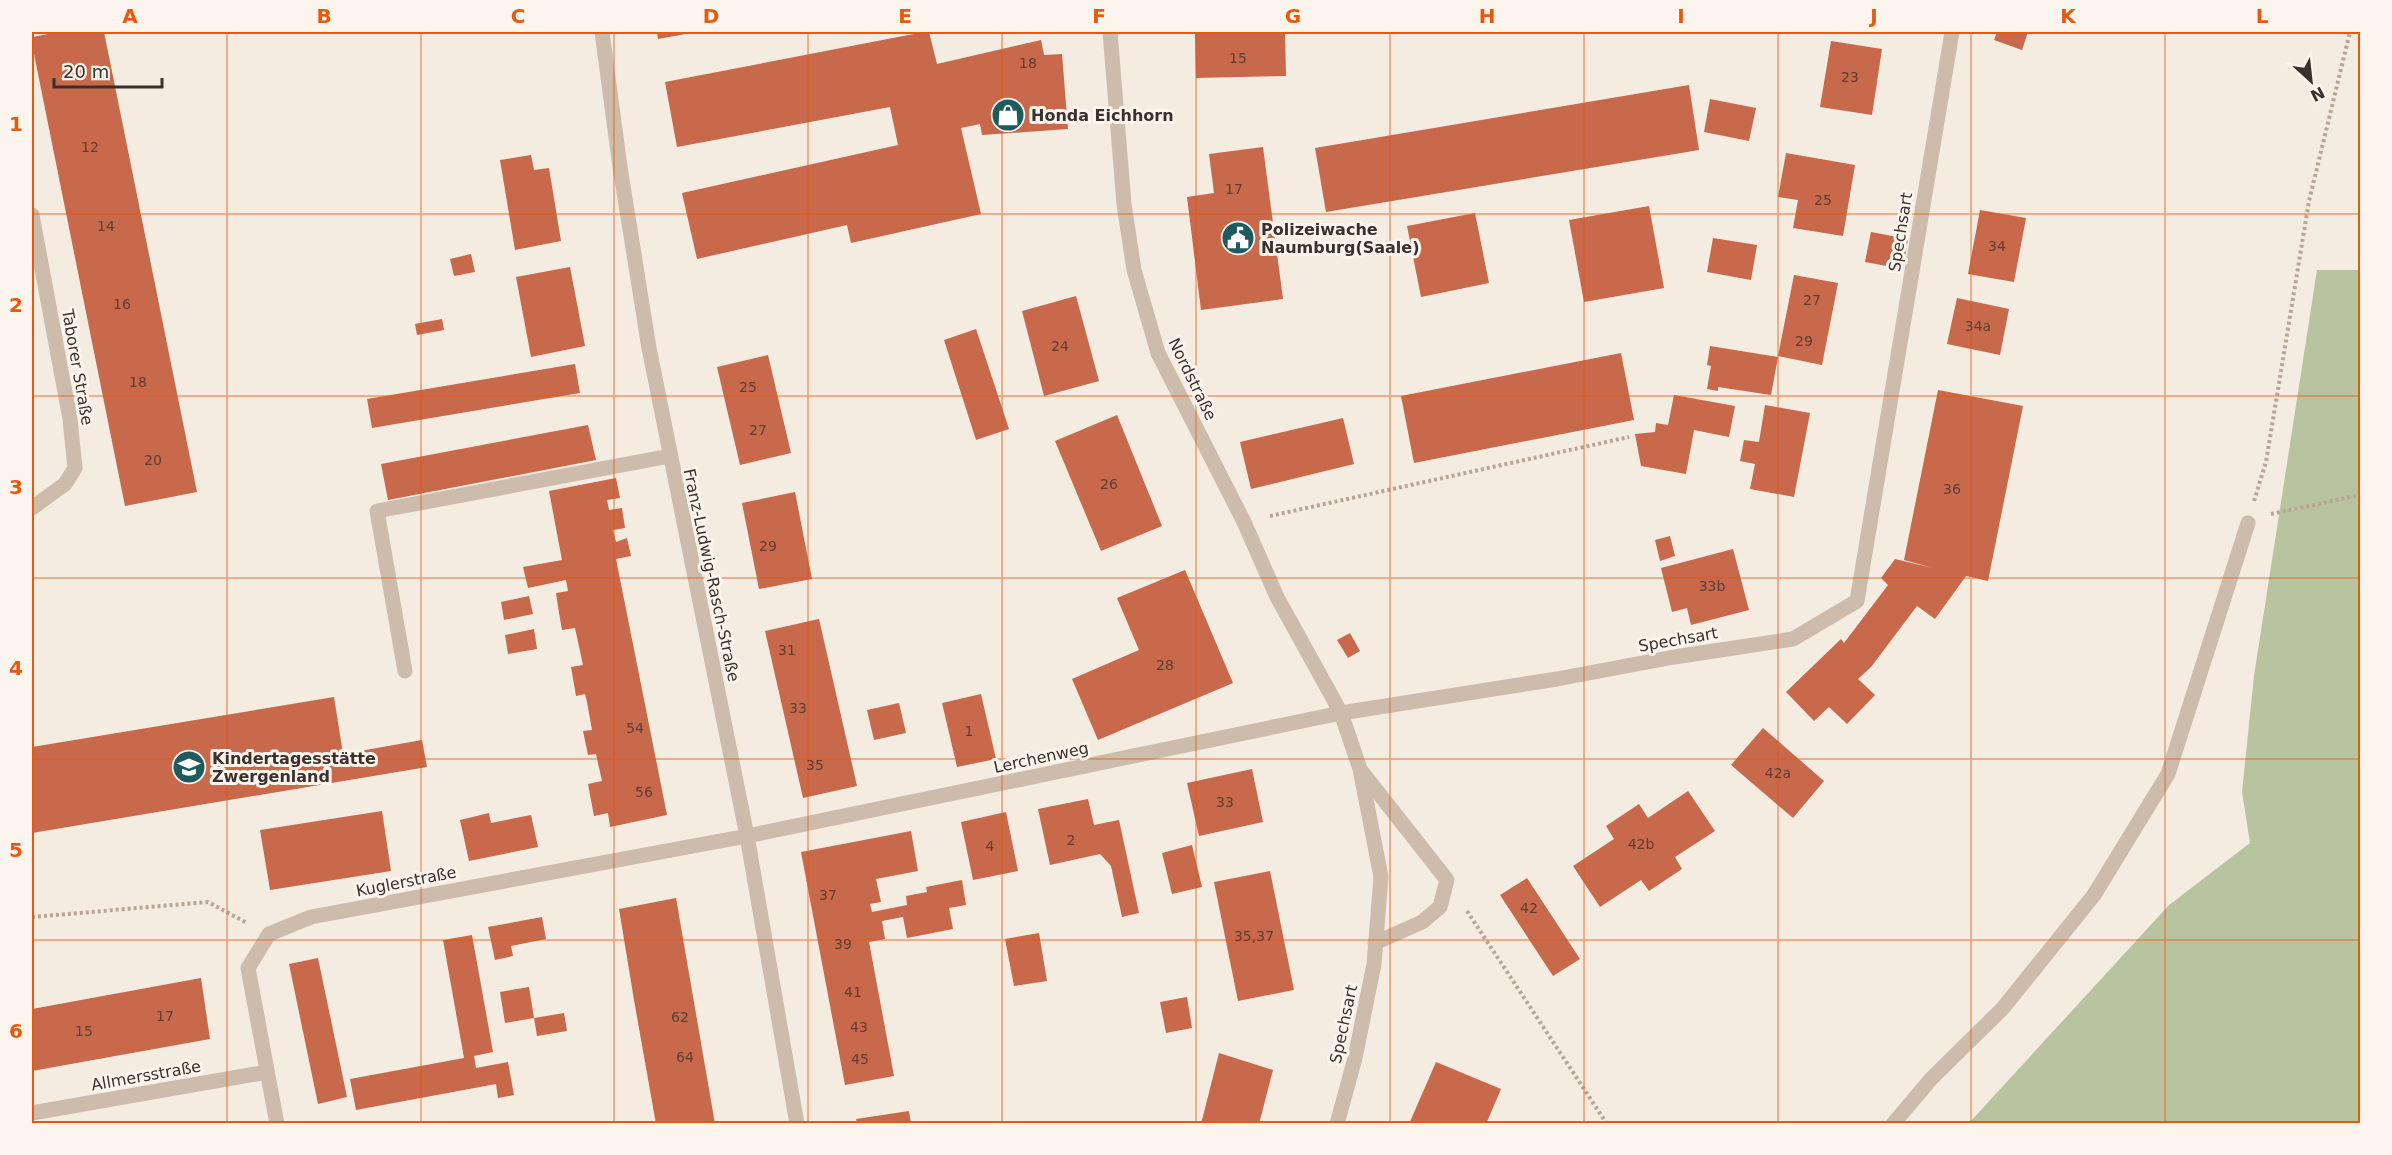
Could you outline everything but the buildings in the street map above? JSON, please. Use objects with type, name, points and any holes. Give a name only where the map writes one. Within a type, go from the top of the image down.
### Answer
[{"type":"street","name":"Franz-Ludwig-Rasch-Straße","points":[[602,32],[620,167],[649,348],[747,836],[796,1124]]},
{"type":"street","name":"Nordstraße","points":[[1110,32],[1124,204],[1134,270],[1158,352],[1244,522],[1277,597],[1341,713]]},
{"type":"street","name":"Spechsart","points":[[1337,1124],[1355,1058],[1374,964],[1381,877],[1360,769],[1341,713],[1793,639],[1857,601],[1952,32]]},
{"type":"street","name":"Taborer Straße","points":[[32,215],[70,418],[75,468],[65,484],[32,508]]},
{"type":"street","points":[[405,670],[377,511],[670,456]]},
{"type":"street","points":[[1893,1124],[1931,1079],[2003,1008],[2094,895],[2168,774],[2248,523]]},
{"type":"street","name":"Lerchenweg","points":[[747,836],[1341,713]]},
{"type":"street","points":[[1360,769],[1447,880],[1440,907],[1422,922],[1376,943]]},
{"type":"street","name":"Kuglerstraße","points":[[269,934],[311,917],[747,836]]},
{"type":"street","points":[[269,934],[248,968],[278,1124]]},
{"type":"street","name":"Allmersstraße","points":[[32,1113],[267,1072]]},
{"type":"path","points":[[2248,523],[2266,462],[2309,201],[2350,32]]},
{"type":"path","points":[[1244,522],[1629,437]]},
{"type":"path","points":[[2274,513],[2361,495]]},
{"type":"path","points":[[1447,880],[1607,1124]]},
{"type":"path","points":[[32,917],[208,902],[269,934]]},
{"type":"green space","points":[[2317,270],[2360,270],[2360,1123],[1969,1123],[2169,905],[2250,843],[2242,792],[2254,676]]},
{"type":"place","name":"Honda Eichhorn","points":[[1008,115]]},
{"type":"place","name":"Polizeiwache Naumburg(Saale)","points":[[1238,238]]},
{"type":"place","name":"Kindertagesstätte Zwergenland","points":[[189,767]]}]
